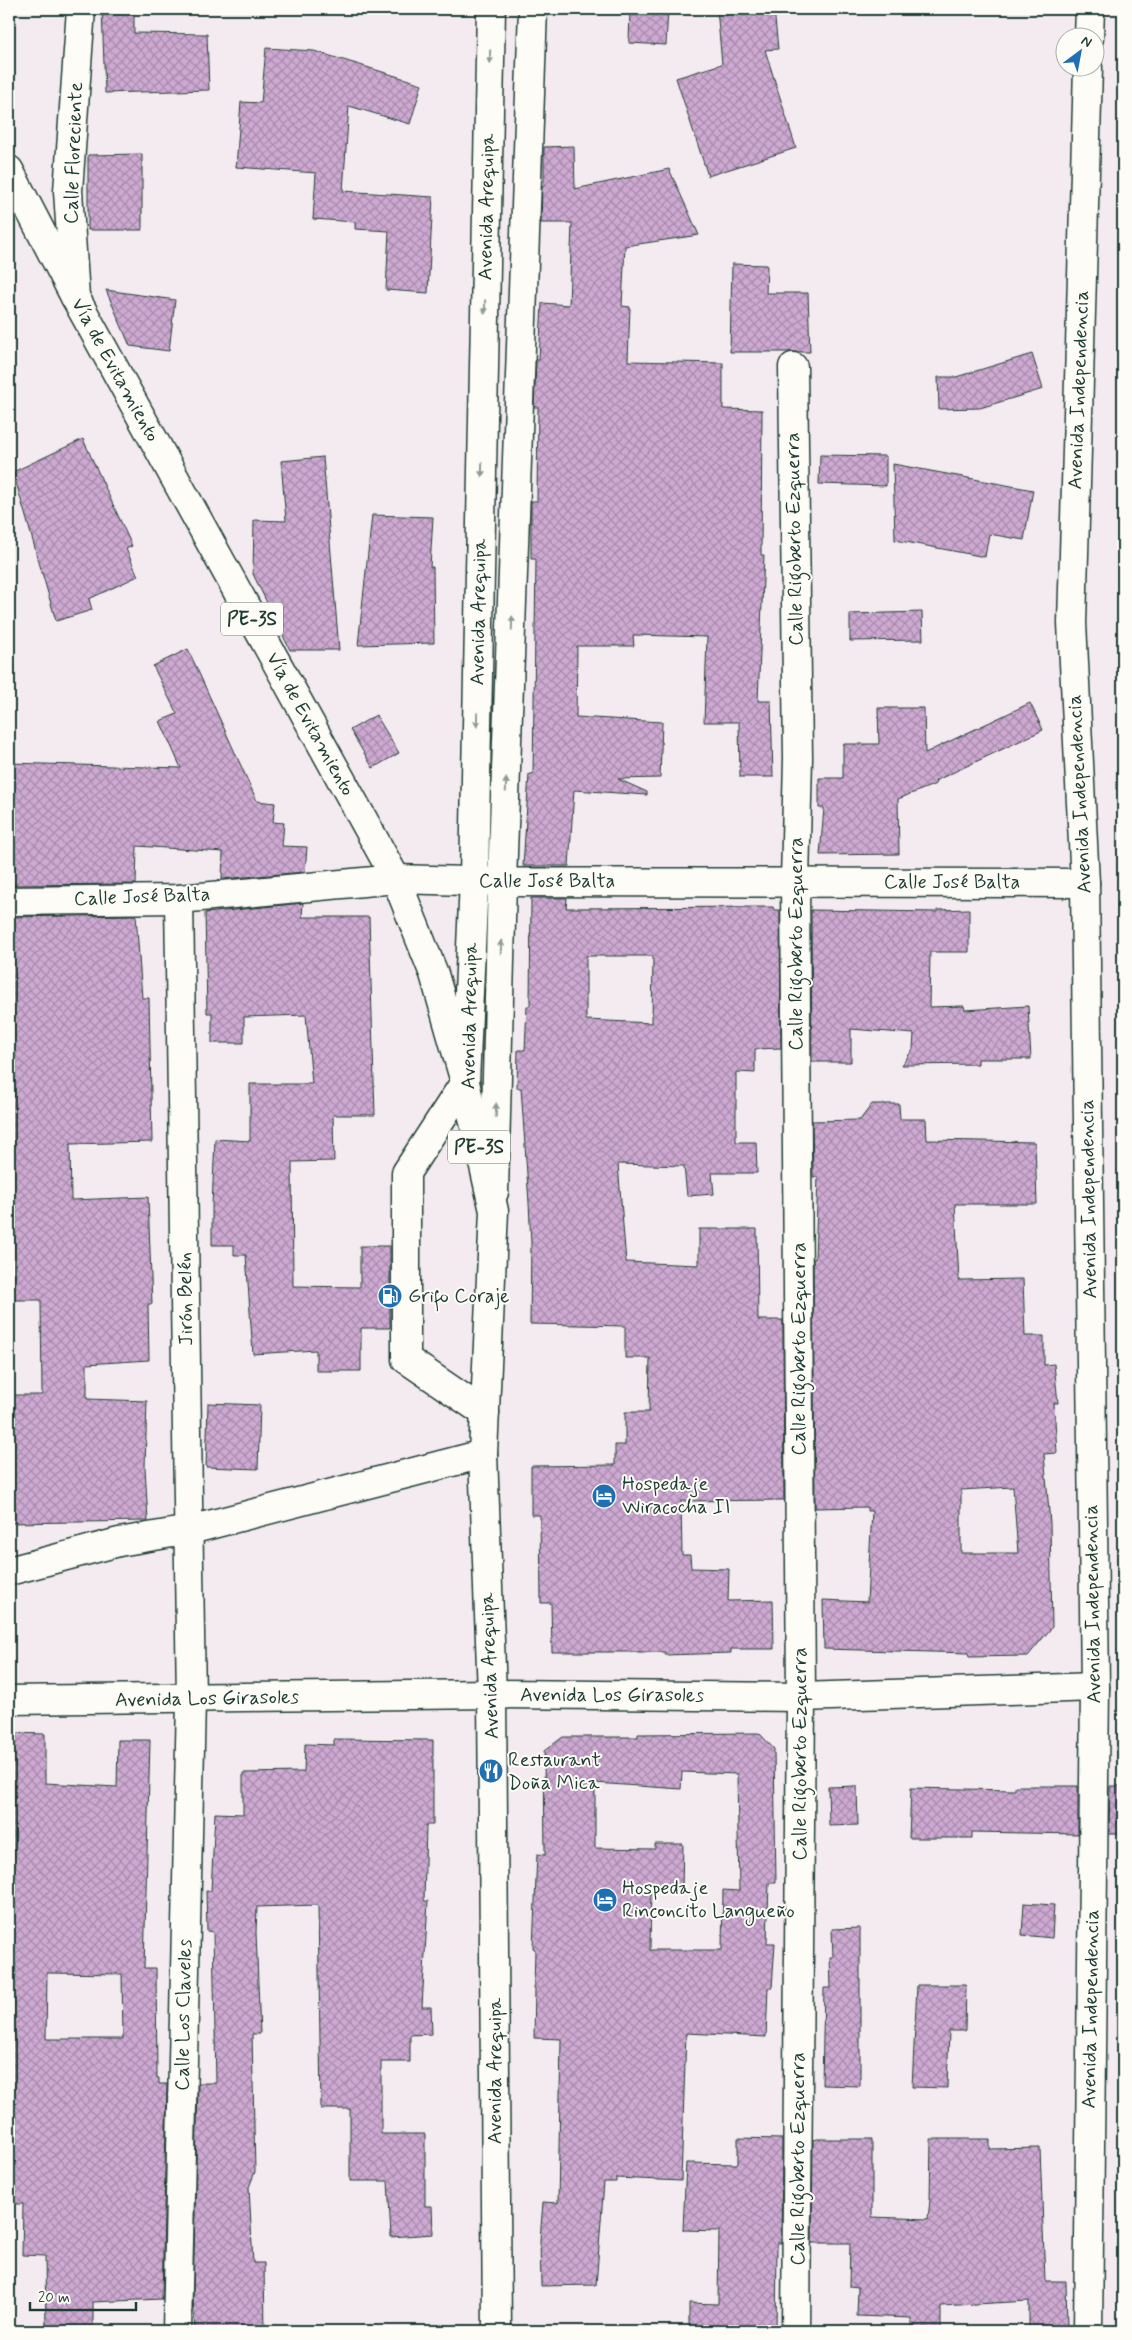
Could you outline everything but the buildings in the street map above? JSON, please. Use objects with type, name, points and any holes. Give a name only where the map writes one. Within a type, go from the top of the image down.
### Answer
[{"type":"main road","name":"Calle Floreciente","points":[[74,297],[68,191],[81,9]]},
{"type":"main road","name":"Avenida Arequipa","points":[[491,9],[474,880],[465,1082],[494,1211]]},
{"type":"main road","name":"Avenida Arequipa","points":[[498,2331],[492,1694],[483,1454],[494,1211],[502,882],[533,9]]},
{"type":"main road","points":[[1089,28],[1090,9]]},
{"type":"main road","name":"Avenida Independencia","points":[[1088,78],[1072,624],[1085,883],[1095,1687],[1088,2331]]},
{"type":"main road","name":"Vía de Evitamiento","points":[[9,170],[74,297],[396,879],[434,974],[465,1082]]},
{"type":"main road","name":"Calle Rigoberto Ezquerra","points":[[793,367],[798,758],[795,881],[801,1696],[796,2331]]},
{"type":"main road","name":"Calle José Balta","points":[[9,901],[179,898],[396,879],[502,882],[795,881],[1085,883]]},
{"type":"main road","name":"Jirón Belén","points":[[179,898],[190,1530],[191,1700]]},
{"type":"main road","points":[[465,1082],[406,1173],[406,1359],[485,1413]]},
{"type":"main road","points":[[9,1571],[119,1542],[190,1530],[483,1454]]},
{"type":"main road","name":"Avenida Los Girasoles","points":[[9,1700],[191,1700],[492,1694],[801,1696],[1095,1687]]},
{"type":"main road","name":"Calle Los Claveles","points":[[176,2331],[191,1700]]},
{"type":"place","name":"Grifo Coraje","points":[[390,1296]]},
{"type":"place","name":"Hospedaje Wiracocha II","points":[[604,1496]]},
{"type":"place","name":"Restaurant Doña Mica","points":[[491,1771]]},
{"type":"place","name":"Hospedaje Rinconcito Langueño","points":[[605,1900]]}]
